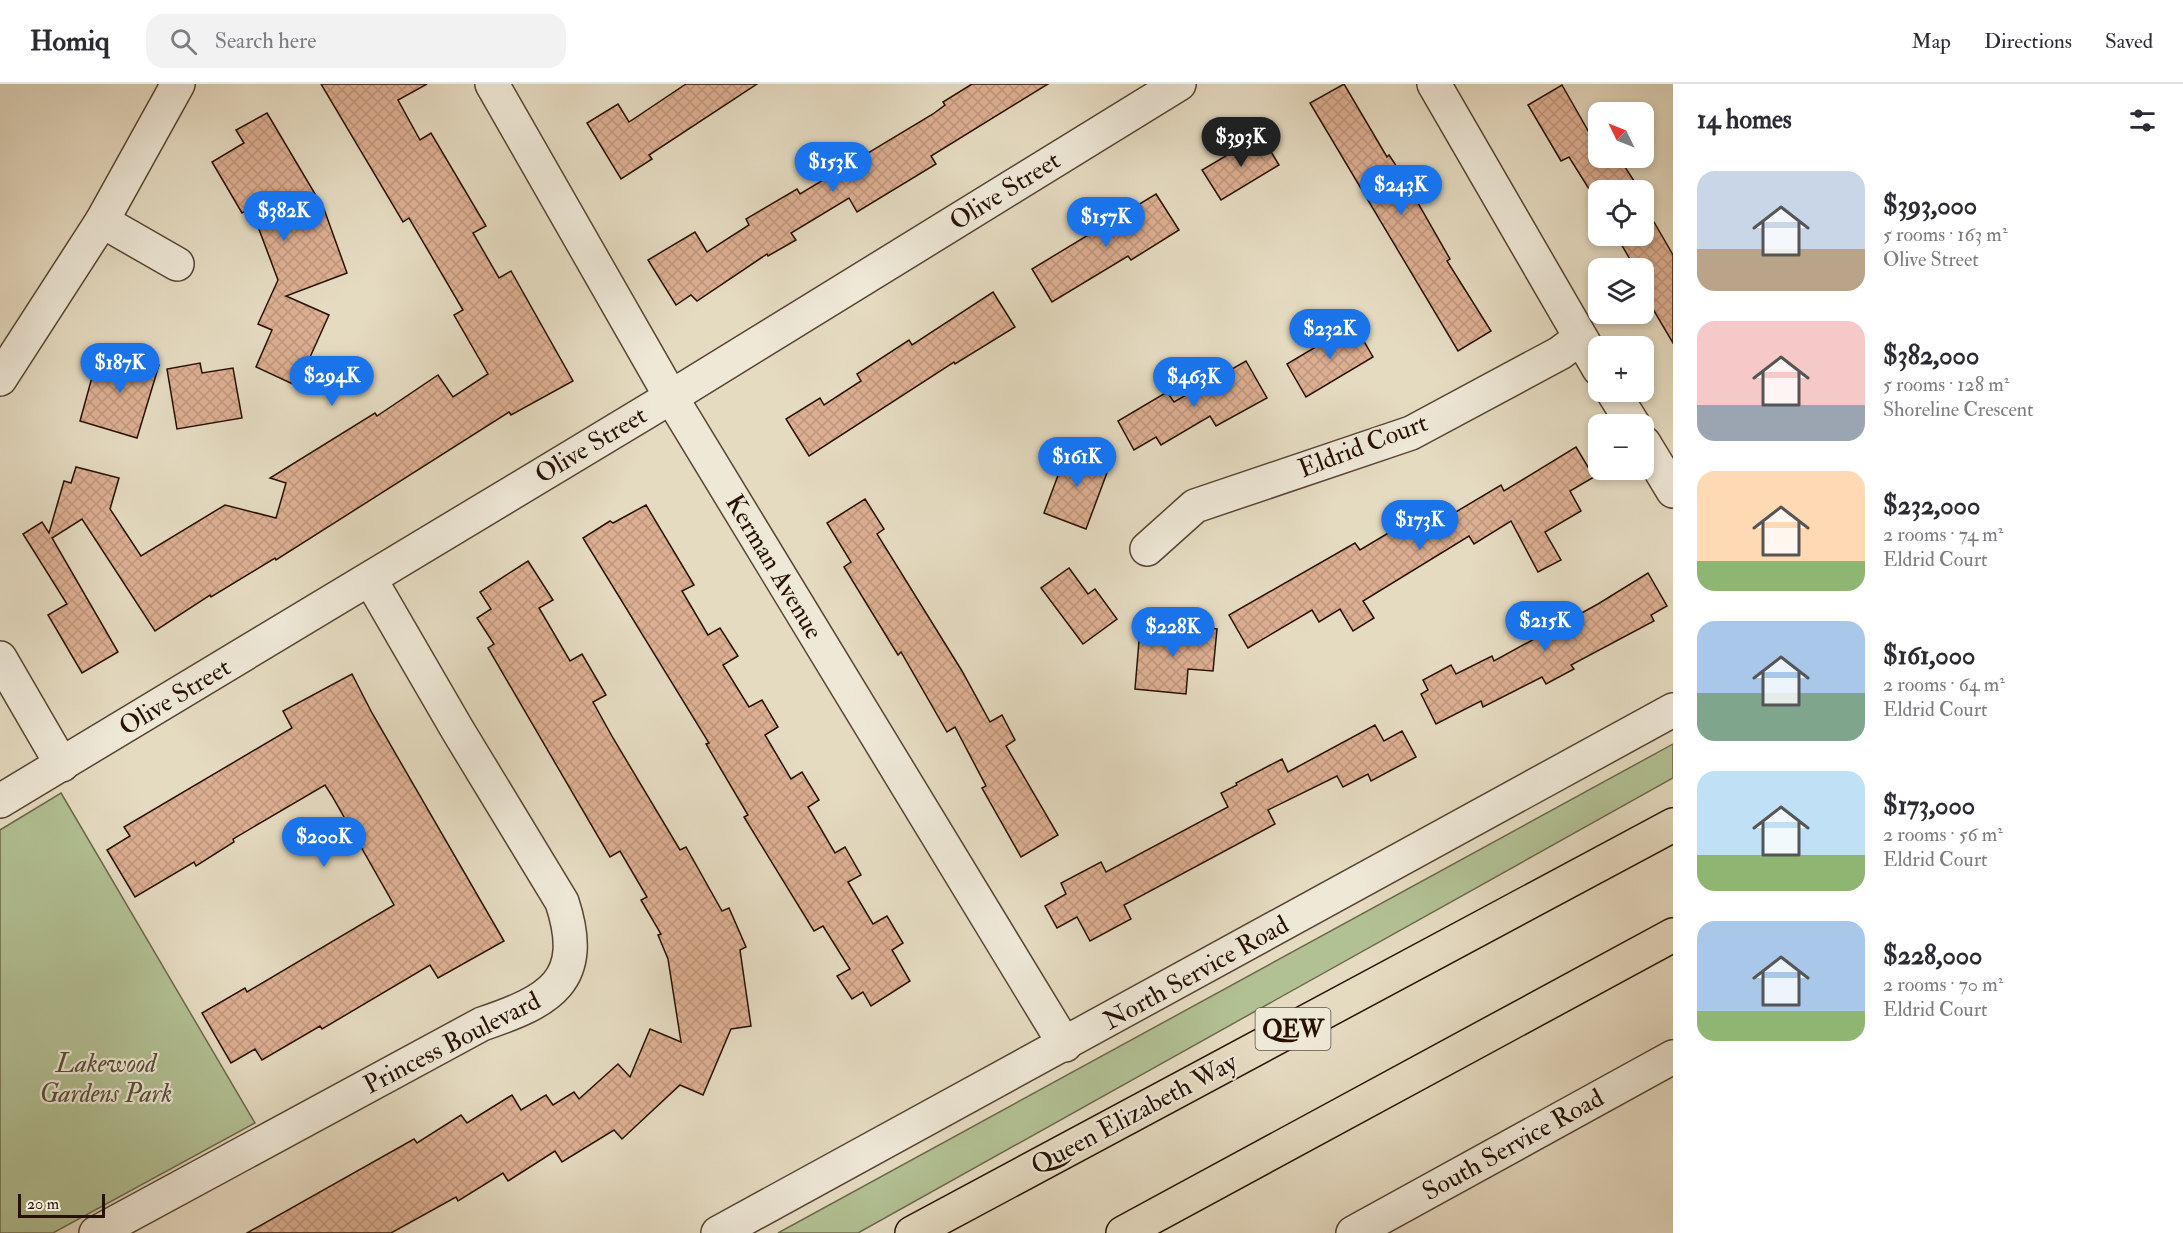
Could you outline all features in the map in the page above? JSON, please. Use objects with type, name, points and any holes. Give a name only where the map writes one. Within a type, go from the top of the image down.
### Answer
[{"type":"highway","name":"Queen Elizabeth Way","points":[[912,1233],[1673,825]]},
{"type":"highway","points":[[1123,1233],[1673,935]]},
{"type":"street","points":[[0,380],[102,221],[178,84]]},
{"type":"street","name":"Olive Street","points":[[0,801],[671,397],[1179,84]]},
{"type":"street","points":[[1434,84],[1588,351]]},
{"type":"street","name":"Kerman Avenue","points":[[498,86],[671,397],[1065,1045]]},
{"type":"street","points":[[102,221],[177,264]]},
{"type":"street","name":"Eldrid Court","points":[[1147,549],[1195,506],[1411,433],[1560,353],[1580,338]]},
{"type":"street","points":[[1654,460],[1673,491]]},
{"type":"street","name":"Princess Boulevard","points":[[96,1233],[482,1024],[525,1010],[561,980],[568,964],[571,930],[562,902],[456,729],[370,579]]},
{"type":"street","points":[[0,658],[62,765]]},
{"type":"street","name":"North Service Road","points":[[718,1233],[1673,710]]},
{"type":"street","name":"South Service Road","points":[[1353,1233],[1673,1057]]},
{"type":"green space","points":[[1673,744],[1673,778],[858,1233],[778,1233]]},
{"type":"green space","name":"Lakewood Gardens Park","points":[[61,793],[255,1123],[53,1233],[0,1233],[0,830]]},
{"type":"building","points":[[321,84],[427,84],[398,100],[420,140],[431,133],[486,226],[473,233],[499,278],[511,271],[573,381],[511,415],[509,412],[276,560],[275,558],[211,597],[210,595],[155,631],[82,519],[52,538],[118,652],[82,673],[48,615],[67,604],[23,534],[42,522],[49,533],[64,481],[71,483],[76,467],[119,478],[110,509],[141,556],[225,505],[276,518],[286,483],[270,478],[375,413],[377,416],[438,375],[453,397],[488,374],[454,315],[463,310],[409,218],[403,222]]},
{"type":"building","points":[[686,84],[757,84],[649,155],[652,159],[621,179],[587,123],[618,104],[629,122]]},
{"type":"building","points":[[972,84],[1048,84],[931,156],[936,164],[857,212],[849,198],[791,233],[796,240],[768,256],[767,254],[697,301],[691,295],[676,305],[648,260],[695,232],[707,252],[749,225],[746,219],[797,189],[800,194],[933,114],[945,105],[943,102]]},
{"type":"building","points":[[1344,84],[1387,157],[1389,155],[1399,170],[1450,259],[1447,261],[1491,331],[1458,351],[1310,103]]},
{"type":"building","points":[[1562,85],[1588,131],[1588,168],[1626,168],[1633,180],[1588,180],[1588,187],[1569,157],[1561,161],[1528,105]]},
{"type":"building","points":[[267,113],[324,209],[347,273],[286,296],[329,315],[297,386],[256,367],[272,330],[258,324],[278,280],[251,208],[242,213],[212,162],[244,143],[236,130]]},
{"type":"building","points":[[1261,135],[1279,165],[1221,200],[1202,170]]},
{"type":"building","points":[[1156,194],[1179,230],[1131,260],[1128,256],[1052,302],[1032,269]]},
{"type":"building","points":[[1654,222],[1673,255],[1673,343],[1654,311],[1654,258],[1629,258],[1622,246],[1654,246]]},
{"type":"building","points":[[993,292],[1015,327],[955,364],[954,362],[809,456],[786,419],[820,398],[824,405],[861,381],[857,374],[909,340],[912,345]]},
{"type":"building","points":[[1354,324],[1373,357],[1306,397],[1287,364]]},
{"type":"building","points":[[106,349],[159,365],[137,438],[80,421],[94,370],[99,372]]},
{"type":"building","points":[[1246,361],[1267,398],[1216,426],[1210,416],[1161,445],[1156,437],[1134,450],[1118,421],[1167,392],[1174,402]]},
{"type":"building","points":[[200,363],[202,373],[233,368],[242,418],[177,429],[167,369]]},
{"type":"building","points":[[1069,446],[1111,462],[1086,529],[1044,513]]},
{"type":"building","points":[[1576,447],[1588,467],[1589,480],[1570,491],[1581,511],[1545,532],[1561,560],[1538,572],[1511,521],[1474,544],[1469,536],[1363,601],[1374,618],[1353,631],[1340,609],[1319,622],[1312,610],[1248,648],[1229,615],[1355,543],[1360,550],[1425,511],[1434,525],[1501,485],[1504,491]]},
{"type":"building","points":[[865,499],[884,529],[877,534],[962,671],[990,722],[1002,715],[1015,740],[1006,746],[1058,835],[1021,857],[982,788],[986,786],[955,727],[947,732],[901,652],[898,655],[844,567],[851,562],[827,523]]},
{"type":"building","points":[[646,505],[694,585],[682,591],[708,635],[720,628],[738,656],[723,665],[749,707],[762,700],[778,727],[765,735],[791,779],[802,772],[819,800],[808,807],[835,853],[845,847],[861,875],[848,882],[873,924],[887,916],[903,943],[892,950],[910,981],[871,1006],[863,992],[852,999],[837,976],[850,969],[823,926],[814,931],[744,817],[748,815],[706,744],[709,743],[583,538],[610,521],[613,523]]},
{"type":"building","points":[[528,561],[553,600],[539,608],[570,661],[582,654],[606,695],[593,702],[613,738],[680,850],[686,847],[722,911],[729,908],[746,947],[740,950],[751,1026],[731,1029],[703,1095],[680,1085],[622,1139],[614,1130],[562,1162],[555,1151],[508,1181],[503,1173],[458,1201],[456,1197],[391,1233],[247,1233],[414,1139],[417,1143],[461,1115],[467,1123],[512,1095],[521,1110],[546,1095],[553,1105],[574,1092],[579,1099],[618,1064],[630,1077],[650,1029],[681,1042],[668,959],[658,935],[661,934],[641,900],[647,897],[620,851],[610,857],[488,648],[494,644],[477,618],[491,609],[480,592]]},
{"type":"building","points":[[1069,568],[1088,594],[1095,589],[1117,619],[1083,644],[1041,588]]},
{"type":"building","points":[[1648,573],[1667,606],[1651,615],[1654,621],[1571,665],[1574,669],[1546,684],[1542,677],[1483,707],[1481,701],[1436,724],[1421,694],[1428,690],[1423,680],[1451,665],[1456,674],[1492,656],[1494,661],[1598,604]]},
{"type":"building","points":[[1182,625],[1217,629],[1213,671],[1188,669],[1186,694],[1135,689],[1140,629],[1181,633]]},
{"type":"building","points":[[352,674],[372,713],[504,941],[438,978],[430,965],[322,1029],[320,1026],[262,1060],[255,1049],[231,1063],[202,1013],[245,988],[247,992],[394,905],[332,796],[325,785],[233,839],[234,842],[196,866],[194,862],[135,897],[107,850],[130,836],[124,827],[292,728],[283,711]]},
{"type":"building","points":[[1375,725],[1384,741],[1402,731],[1416,757],[1371,781],[1368,774],[1343,787],[1337,776],[1268,810],[1275,824],[1124,905],[1131,919],[1090,941],[1077,917],[1057,928],[1045,906],[1066,894],[1061,883],[1101,862],[1106,872],[1228,807],[1221,793],[1282,759],[1288,772]]}]
